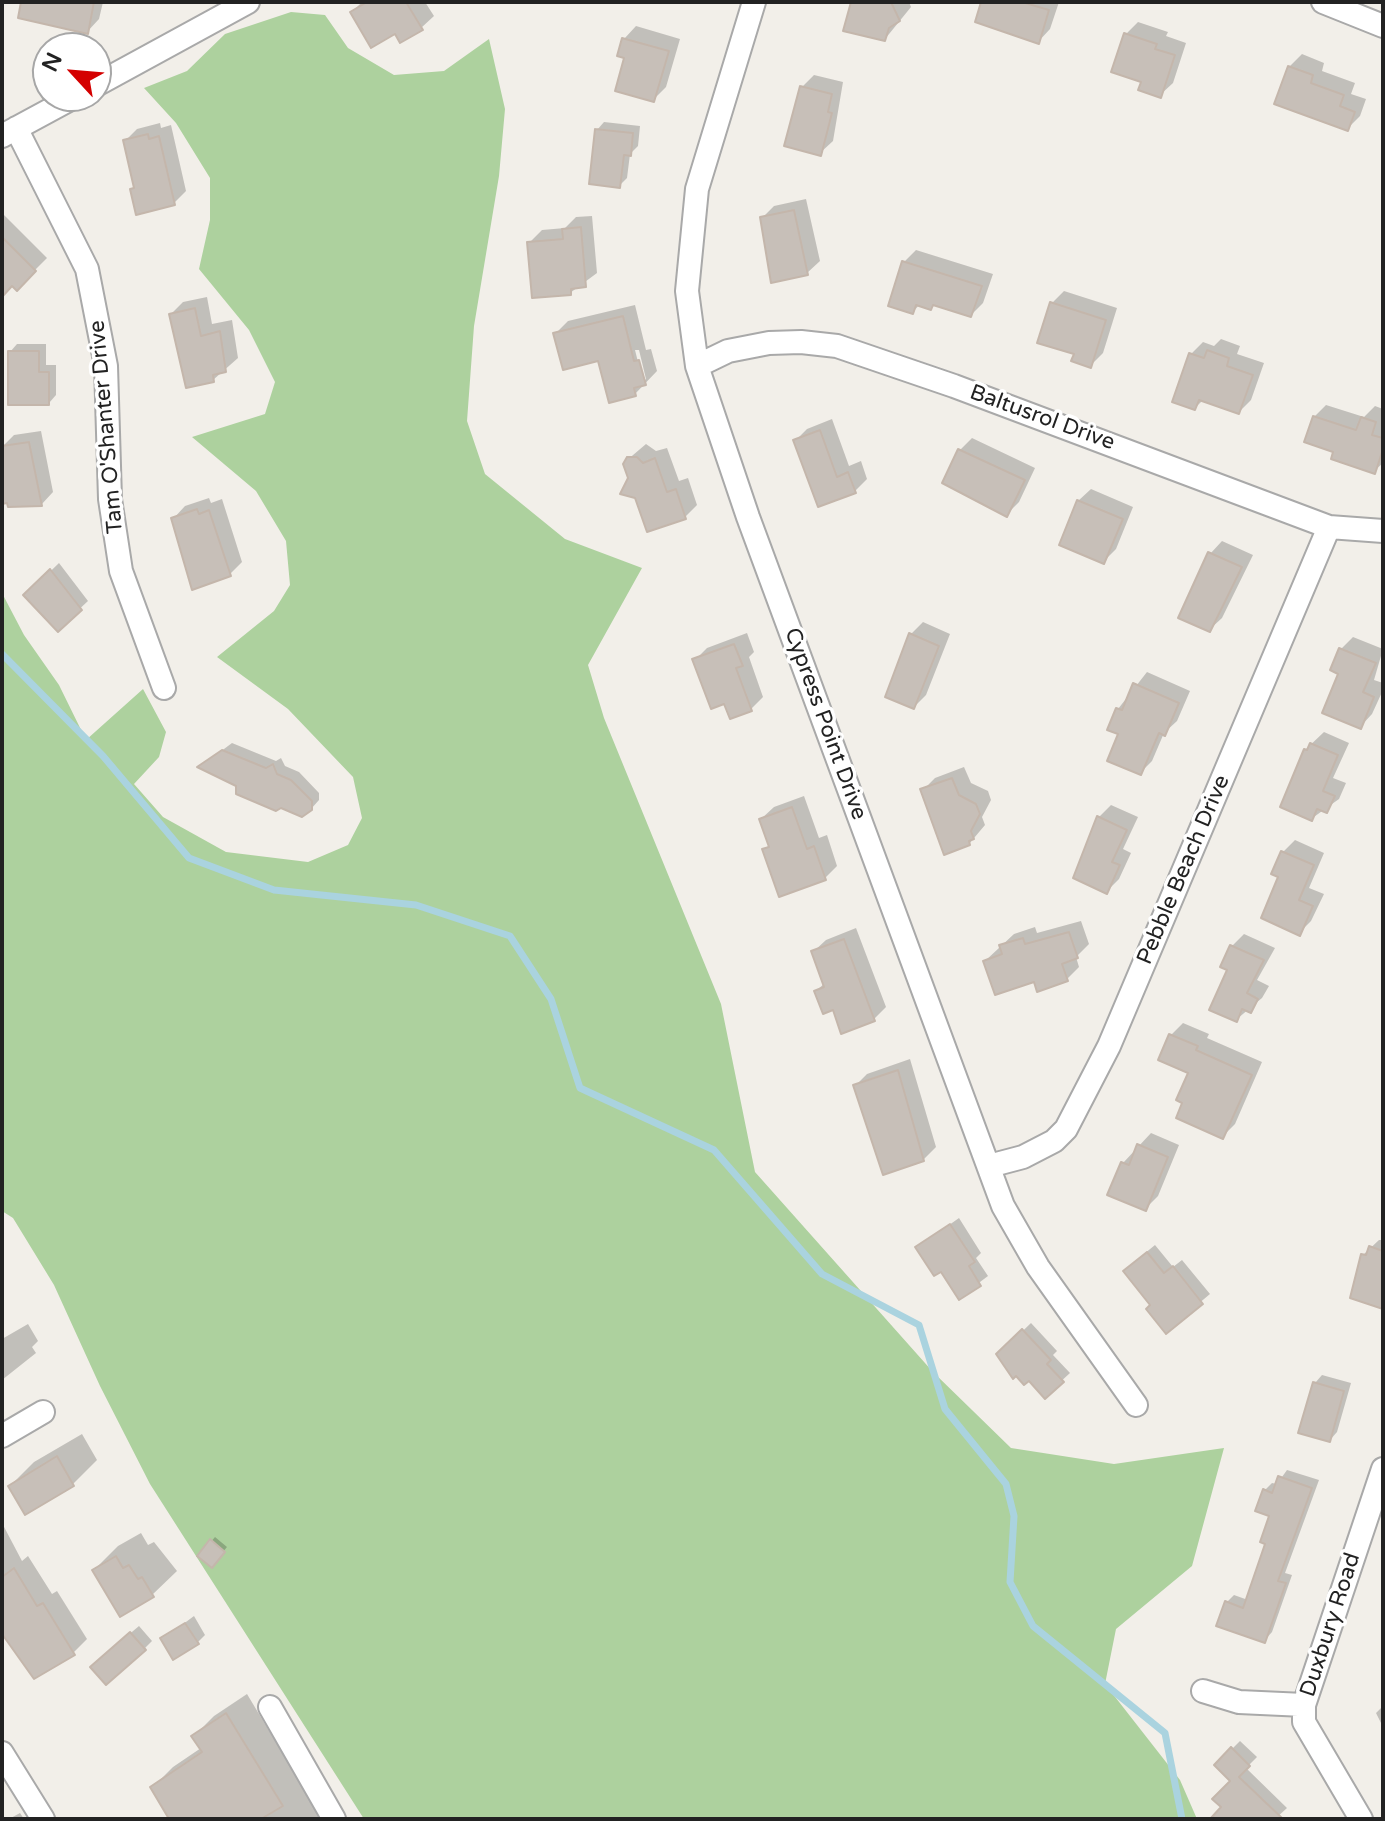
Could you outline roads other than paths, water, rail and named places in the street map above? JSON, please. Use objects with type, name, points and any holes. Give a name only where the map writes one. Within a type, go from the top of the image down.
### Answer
[{"type":"street","points":[[112,76],[248,2]]},
{"type":"street","name":"Cypress Point Drive","points":[[754,2],[697,189],[687,291],[697,366],[748,517],[1003,1206],[1038,1267],[1136,1405]]},
{"type":"street","points":[[1323,2],[1383,26]]},
{"type":"street","points":[[9,132],[46,112]]},
{"type":"street","name":"Tam O'Shanter Drive","points":[[9,132],[87,269],[106,366],[110,499],[121,571],[164,688]]},
{"type":"street","name":"Baltusrol Drive","points":[[697,366],[728,351],[769,343],[801,342],[837,346],[954,386],[1329,527],[1383,531]]},
{"type":"street","name":"Pebble Beach Drive","points":[[989,1166],[1023,1157],[1054,1141],[1066,1129],[1102,1060],[1329,527]]},
{"type":"street","points":[[2,1436],[43,1412]]},
{"type":"street","name":"Duxbury Road","points":[[1361,1819],[1304,1722],[1304,1705],[1383,1469]]},
{"type":"street","points":[[1203,1691],[1239,1702],[1304,1705]]},
{"type":"street","points":[[270,1707],[334,1819]]},
{"type":"street","points":[[2,1753],[43,1819]]},
{"type":"waterway","points":[[2,654],[103,756],[189,858],[274,890],[416,905],[510,936],[551,999],[580,1088],[714,1150],[822,1274],[919,1325],[945,1409],[1006,1484],[1014,1516],[1010,1582],[1033,1626],[1165,1733],[1182,1819]]}]
